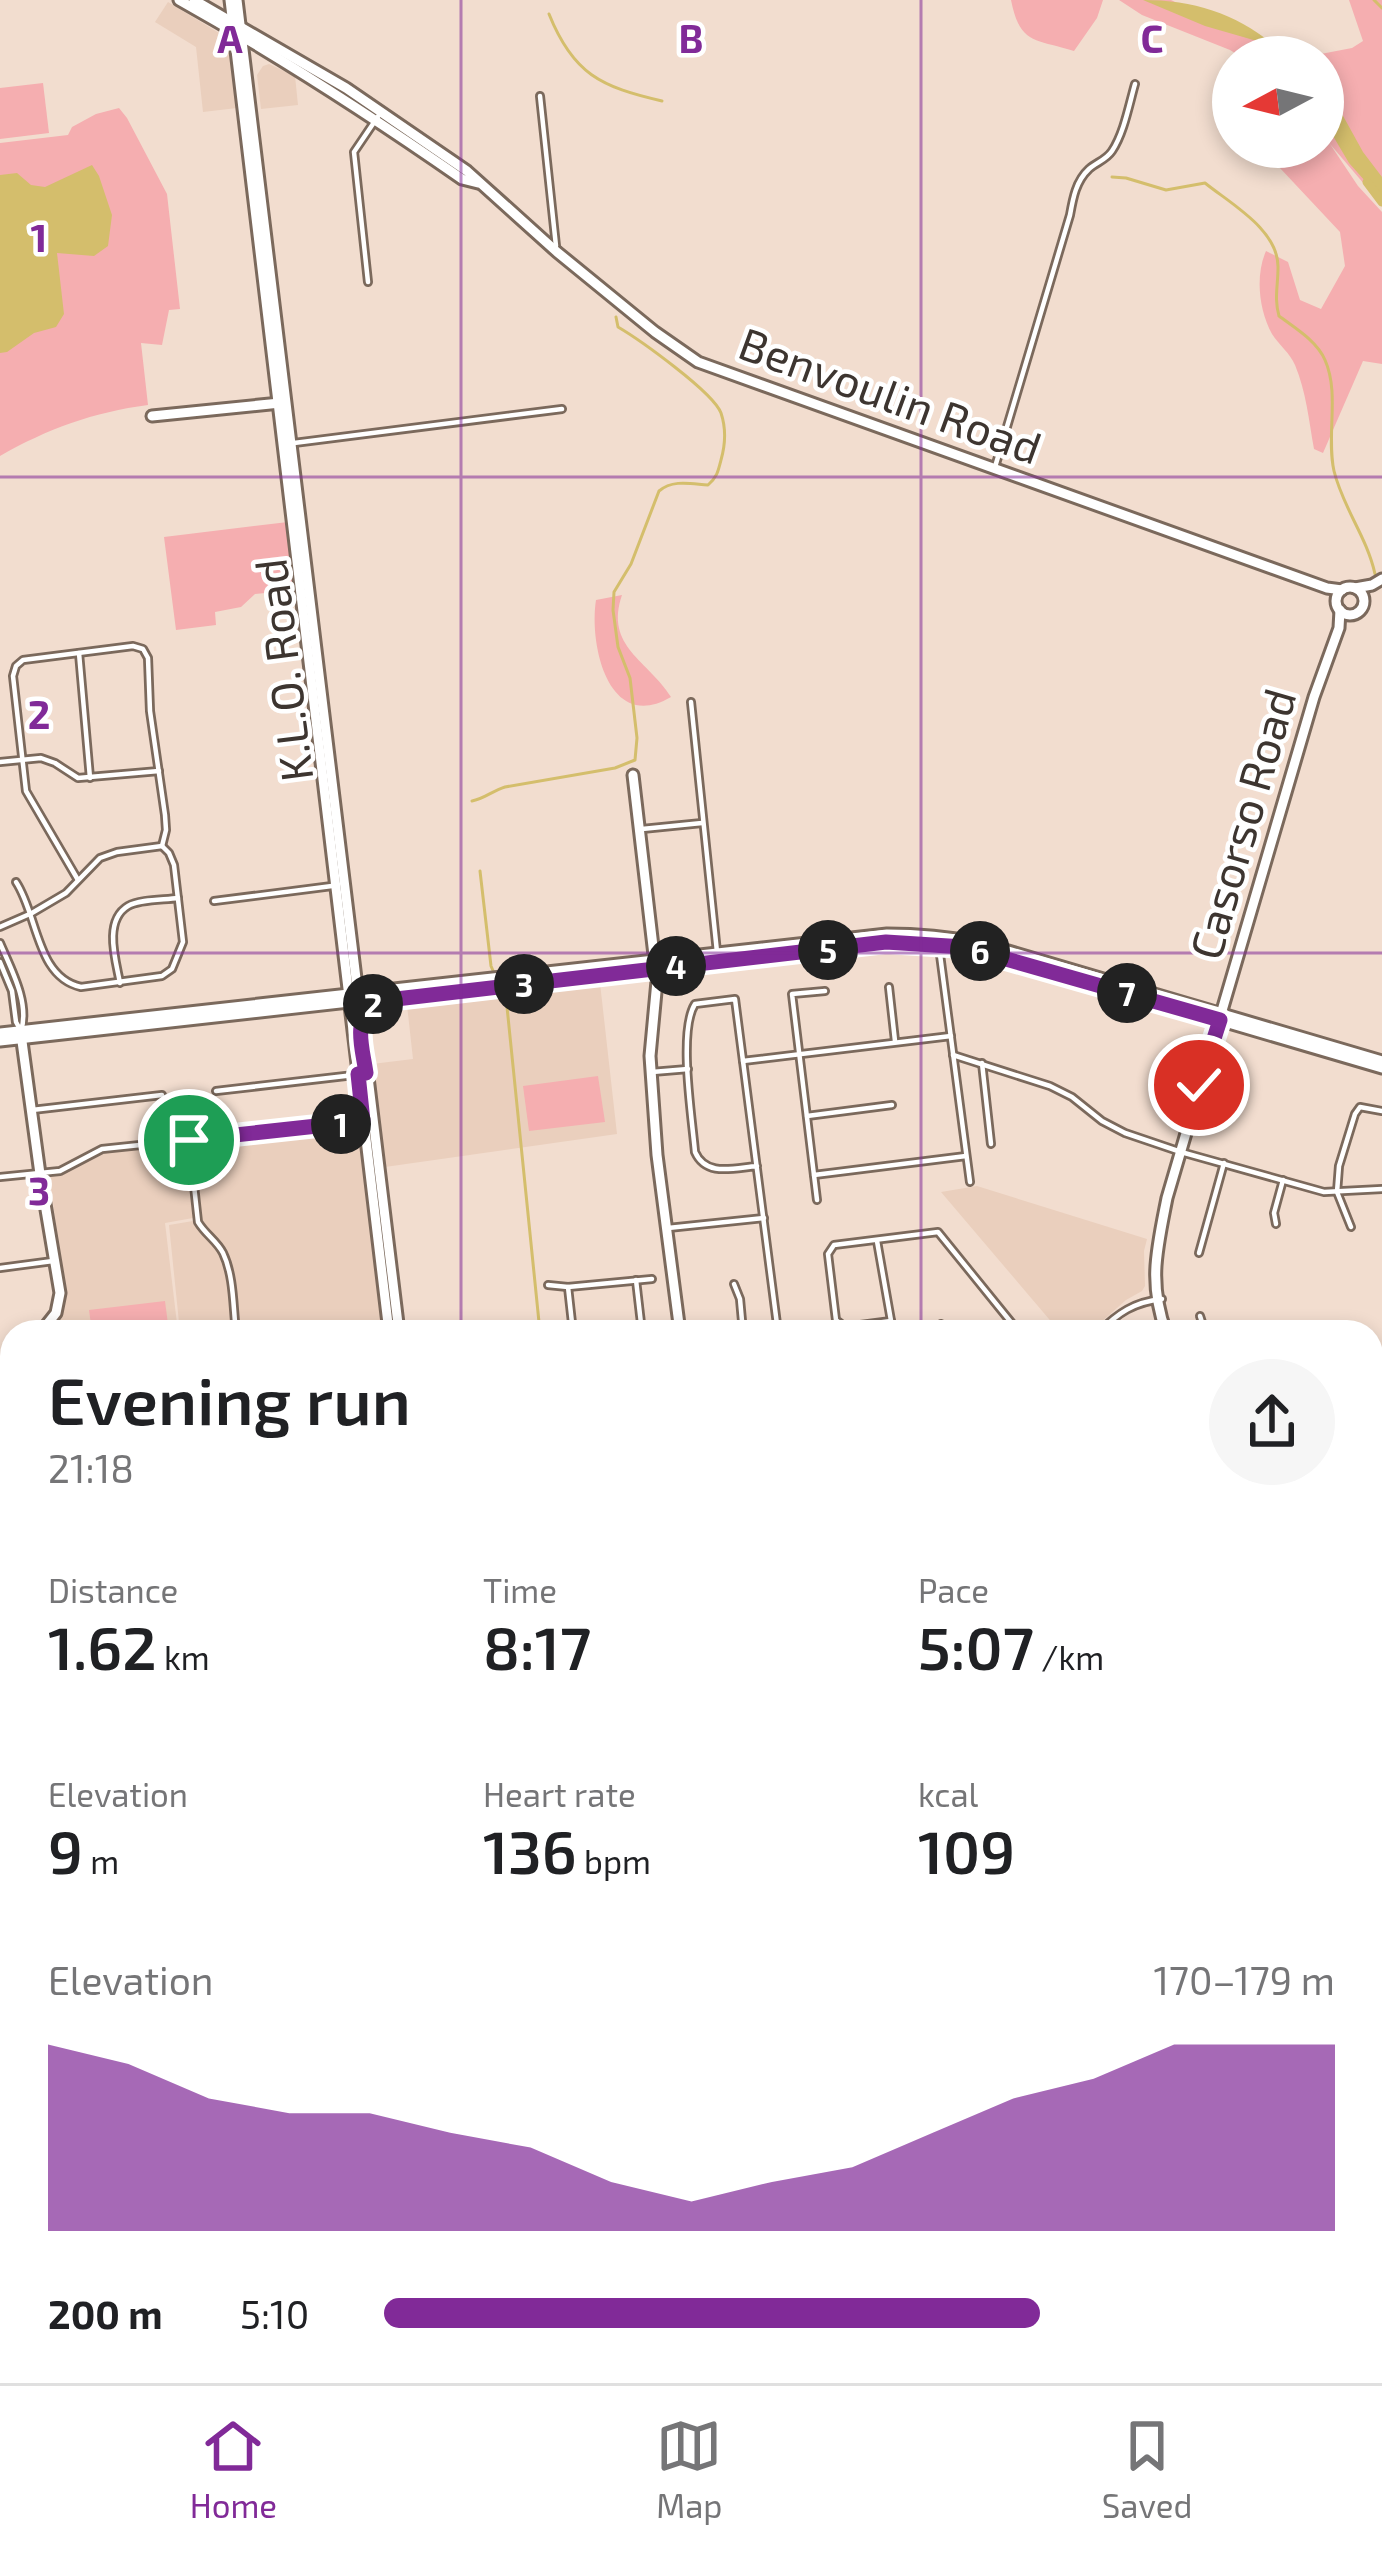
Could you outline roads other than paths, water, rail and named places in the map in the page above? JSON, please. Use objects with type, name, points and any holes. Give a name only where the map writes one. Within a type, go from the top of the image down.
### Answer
[{"type":"main road","name":"Benvoulin Road","points":[[179,0],[237,28],[277,57],[378,115]]},
{"type":"main road","name":"K.L.O. Road","points":[[229,0],[246,72],[339,885]]},
{"type":"main road","points":[[197,2],[229,0]]},
{"type":"main road","name":"Benvoulin Road","points":[[197,2],[467,171],[557,252],[698,362],[1342,590]]},
{"type":"main road","name":"K.L.O. Road","points":[[237,28],[362,1074],[397,1320]]},
{"type":"main road","points":[[246,72],[257,57],[277,57]]},
{"type":"main road","points":[[152,416],[282,403]]},
{"type":"main road","points":[[1328,588],[1338,606],[1352,615],[1377,582]]},
{"type":"main road","points":[[1338,606],[1342,590],[1377,582]]},
{"type":"main road","points":[[1355,588],[1364,602]]},
{"type":"main road","name":"Casorso Road","points":[[1166,1320],[1157,1248],[1167,1198],[1314,697],[1339,628],[1338,606]]},
{"type":"main road","name":"Casorso Road","points":[[1339,628],[1352,615]]},
{"type":"main road","points":[[633,775],[656,964],[650,1072],[678,1320]]},
{"type":"main road","points":[[0,1037],[887,934],[981,944],[1382,1064]]},
{"type":"main road","points":[[327,1002],[350,971],[378,996]]},
{"type":"main road","points":[[327,1002],[356,1024],[378,996]]},
{"type":"main road","points":[[21,1035],[60,1294],[50,1320]]},
{"type":"main road","name":"K.L.O. Road","points":[[368,1121],[388,1320]]},
{"type":"street","points":[[994,469],[1074,195],[1081,178],[1116,145],[1135,84]]},
{"type":"street","points":[[540,97],[557,252]]},
{"type":"street","points":[[368,281],[353,164],[354,152],[378,115]]},
{"type":"street","points":[[290,443],[562,409]]},
{"type":"street","points":[[78,880],[26,791],[13,676],[23,659],[133,646],[143,649],[148,658],[166,830],[162,846]]},
{"type":"street","points":[[79,653],[90,778]]},
{"type":"street","points":[[691,701],[718,957]]},
{"type":"street","points":[[0,762],[40,758],[78,778],[160,771]]},
{"type":"street","points":[[642,829],[704,822]]},
{"type":"street","points":[[0,927],[66,892],[100,858],[162,846]]},
{"type":"street","points":[[16,882],[58,977],[81,987],[162,976],[172,969],[183,942],[174,865],[162,846]]},
{"type":"street","points":[[214,901],[339,885]]},
{"type":"street","points":[[120,982],[113,937],[121,914],[129,905],[178,898]]},
{"type":"street","points":[[939,940],[970,1182]]},
{"type":"street","points":[[0,944],[19,988],[21,1035]]},
{"type":"street","points":[[0,962],[21,1035]]},
{"type":"street","points":[[889,987],[896,1043]]},
{"type":"street","points":[[817,1200],[792,994],[825,991]]},
{"type":"street","points":[[757,1166],[710,1169],[700,1163],[695,1151],[688,1069],[688,1014],[694,1004],[735,999],[764,1218],[777,1320]]},
{"type":"street","points":[[743,1061],[951,1036]]},
{"type":"street","points":[[953,1055],[1050,1086],[1125,1133],[1181,1152],[1324,1192],[1382,1190]]},
{"type":"street","points":[[982,1063],[991,1144]]},
{"type":"street","points":[[650,1072],[688,1069]]},
{"type":"street","points":[[216,1091],[362,1074]]},
{"type":"street","points":[[32,1110],[162,1095]]},
{"type":"street","points":[[806,1116],[892,1105]]},
{"type":"street","points":[[1351,1227],[1337,1192],[1339,1166],[1360,1107],[1382,1111]]},
{"type":"street","points":[[0,1177],[60,1171],[102,1149],[368,1121]]},
{"type":"street","points":[[189,1140],[198,1222],[225,1257],[234,1320]]},
{"type":"street","points":[[814,1175],[966,1156]]},
{"type":"street","points":[[1198,1252],[1224,1163]]},
{"type":"street","points":[[1276,1224],[1274,1213],[1283,1180]]},
{"type":"street","points":[[667,1228],[764,1218]]},
{"type":"street","points":[[836,1320],[828,1254],[834,1245],[938,1232],[1008,1320]]},
{"type":"street","points":[[877,1240],[891,1320]]},
{"type":"street","points":[[0,1268],[56,1261]]},
{"type":"street","points":[[548,1286],[652,1279]]},
{"type":"street","points":[[636,1280],[641,1320]]},
{"type":"street","points":[[734,1284],[742,1320]]},
{"type":"street","points":[[568,1287],[572,1320]]},
{"type":"street","points":[[1111,1320],[1120,1311],[1160,1299]]},
{"type":"street","points":[[1200,1316],[1201,1320]]},
{"type":"waterway","points":[[1374,0],[1382,8]]},
{"type":"waterway","points":[[549,14],[568,51],[592,75],[622,90],[662,101]]},
{"type":"waterway","points":[[1112,177],[1166,190],[1205,183],[1252,219],[1271,242],[1278,268],[1279,316],[1305,335],[1325,360],[1332,401],[1334,471],[1375,574]]},
{"type":"waterway","points":[[1367,182],[1382,202]]},
{"type":"waterway","points":[[472,801],[505,787],[615,768],[635,760],[630,678],[618,647],[614,592],[631,564],[659,491],[676,484],[708,485],[719,468],[724,431],[721,413],[705,393],[618,327],[616,317]]},
{"type":"waterway","points":[[480,871],[494,973]]},
{"type":"waterway","points":[[506,997],[539,1320]]}]
